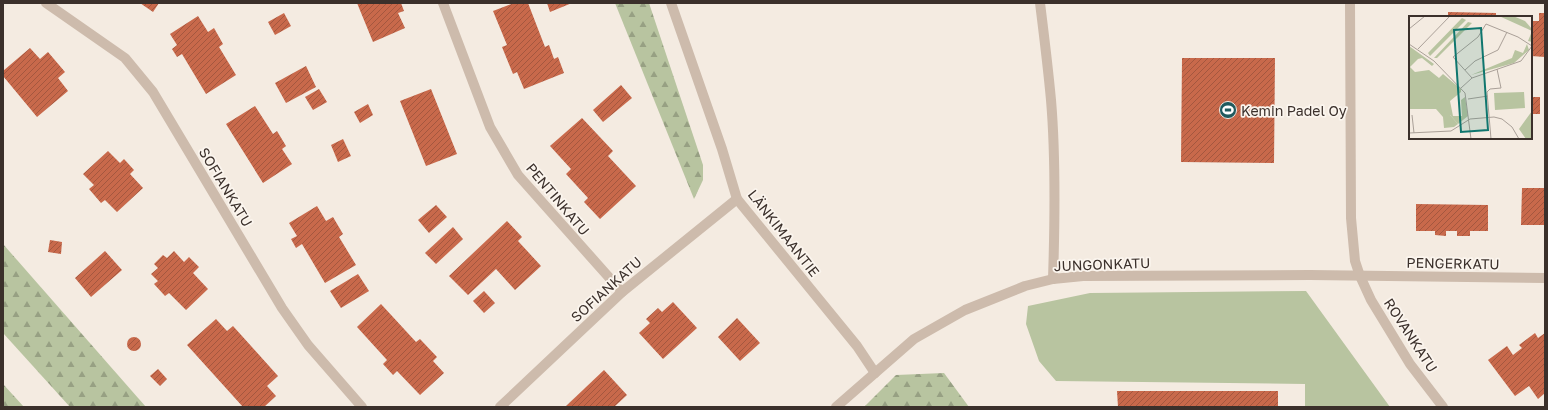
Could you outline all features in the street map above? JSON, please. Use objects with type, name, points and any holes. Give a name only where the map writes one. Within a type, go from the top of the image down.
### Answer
[{"type":"street","name":"SOFIANKATU","points":[[46,3],[125,58],[152,92],[282,308],[308,345],[362,407]]},
{"type":"street","name":"PENTINKATU","points":[[442,3],[490,127],[518,175],[622,292]]},
{"type":"street","name":"LÄNKIMAANTIE","points":[[671,3],[722,149],[737,199],[857,346],[876,373]]},
{"type":"street","points":[[1040,3],[1051,100],[1054,163],[1055,228],[1053,279]]},
{"type":"street","name":"ROVANKATU","points":[[1350,3],[1351,218],[1355,261],[1371,300],[1410,364],[1444,407]]},
{"type":"street","name":"SOFIANKATU","points":[[500,407],[622,292],[737,199]]},
{"type":"street","name":"JUNGONKATU","points":[[836,407],[914,339],[965,310],[1025,286],[1053,279],[1091,276],[1360,276]]},
{"type":"street","name":"PENGERKATU","points":[[1360,276],[1545,278]]},
{"type":"green space","points":[[615,3],[649,3],[703,165],[703,180],[694,199]]},
{"type":"green space","points":[[3,244],[146,407],[70,407],[3,333]]},
{"type":"green space","points":[[1306,291],[1390,407],[1305,407],[1305,384],[1056,381],[1039,361],[1026,324],[1028,306],[1090,293]]},
{"type":"green space","points":[[944,373],[969,407],[864,407],[896,375]]},
{"type":"green space","points":[[3,384],[24,407],[3,407]]},
{"type":"building","points":[[140,3],[159,3],[153,12]]},
{"type":"building","points":[[357,3],[401,3],[404,11],[398,13],[405,28],[373,42]]},
{"type":"building","points":[[514,3],[528,3],[545,47],[549,45],[554,59],[558,57],[564,73],[524,89],[517,72],[513,74],[502,47],[507,45],[493,11]]},
{"type":"building","points":[[547,3],[572,3],[550,12]]},
{"type":"building","points":[[1448,12],[1496,13],[1496,16],[1448,16]]},
{"type":"building","points":[[284,13],[291,26],[275,35],[268,22]]},
{"type":"building","points":[[1539,13],[1545,13],[1545,57],[1532,56],[1532,21],[1539,21]]},
{"type":"building","points":[[198,16],[208,32],[214,28],[223,44],[219,47],[236,75],[206,94],[182,54],[177,57],[172,49],[177,45],[170,34]]},
{"type":"building","points":[[30,48],[40,59],[48,52],[65,72],[58,78],[68,91],[37,117],[3,76],[3,71]]},
{"type":"building","name":"Kemin Padel Oy","points":[[1182,58],[1275,58],[1274,163],[1181,162]]},
{"type":"building","points":[[306,66],[316,87],[286,103],[275,83]]},
{"type":"building","points":[[621,85],[632,98],[603,122],[593,110]]},
{"type":"building","points":[[319,89],[327,102],[313,110],[305,97]]},
{"type":"building","points":[[431,89],[457,154],[426,166],[400,101]]},
{"type":"building","points":[[1532,97],[1540,97],[1540,114],[1532,114]]},
{"type":"building","points":[[368,104],[373,115],[360,123],[354,112]]},
{"type":"building","points":[[255,106],[273,134],[277,131],[286,146],[282,149],[292,164],[263,183],[226,124]]},
{"type":"building","points":[[582,118],[613,151],[608,156],[636,186],[600,219],[584,202],[588,198],[566,174],[571,169],[550,146]]},
{"type":"building","points":[[343,139],[351,156],[338,162],[331,145]]},
{"type":"building","points":[[1511,139],[1529,139],[1529,140]]},
{"type":"building","points":[[108,151],[120,163],[124,159],[134,170],[130,174],[143,188],[117,212],[105,200],[101,203],[89,189],[94,185],[83,174]]},
{"type":"building","points":[[1522,188],[1545,188],[1545,225],[1521,225]]},
{"type":"building","points":[[1416,204],[1488,205],[1488,231],[1470,231],[1470,236],[1457,236],[1457,231],[1446,231],[1446,236],[1435,235],[1435,231],[1416,231]]},
{"type":"building","points":[[436,205],[447,217],[429,233],[418,220]]},
{"type":"building","points":[[317,206],[326,221],[333,217],[343,234],[339,237],[356,265],[325,283],[302,244],[296,248],[291,239],[297,236],[289,223]]},
{"type":"building","points":[[507,221],[522,237],[518,241],[541,266],[515,290],[496,269],[468,295],[449,276]]},
{"type":"building","points":[[453,227],[463,239],[436,264],[425,253]]},
{"type":"building","points":[[50,240],[62,242],[61,254],[48,252]]},
{"type":"building","points":[[105,251],[122,270],[91,297],[75,278]]},
{"type":"building","points":[[174,251],[184,262],[189,257],[199,267],[193,273],[208,289],[186,310],[169,293],[165,296],[154,284],[158,281],[151,274],[158,268],[154,264],[163,255],[167,258]]},
{"type":"building","points":[[358,274],[369,291],[341,308],[330,291]]},
{"type":"building","points":[[484,291],[495,303],[484,313],[473,301]]},
{"type":"building","points":[[673,302],[697,328],[663,359],[639,333],[650,323],[646,319],[658,308],[662,312]]},
{"type":"building","points":[[381,304],[416,342],[420,339],[437,357],[433,361],[444,373],[420,395],[397,371],[393,375],[383,364],[387,360],[357,327]]},
{"type":"building","points":[[737,318],[760,343],[740,361],[718,337]]},
{"type":"building","points":[[216,319],[227,331],[233,326],[278,376],[267,386],[276,396],[264,407],[243,407],[187,345]]},
{"type":"building","points":[[1535,333],[1538,338],[1545,333],[1545,393],[1538,399],[1529,386],[1515,396],[1488,360],[1507,346],[1513,355],[1522,348],[1519,345]]},
{"type":"building","points":[[134,337],[139,339],[141,344],[139,349],[134,351],[129,349],[127,344],[129,339]]},
{"type":"building","points":[[158,369],[167,379],[160,386],[150,376]]},
{"type":"building","points":[[604,370],[627,395],[614,407],[565,407]]},
{"type":"building","points":[[1117,391],[1278,391],[1278,407],[1118,407]]},
{"type":"place","name":"Kemin Padel Oy","points":[[1228,110]]}]
